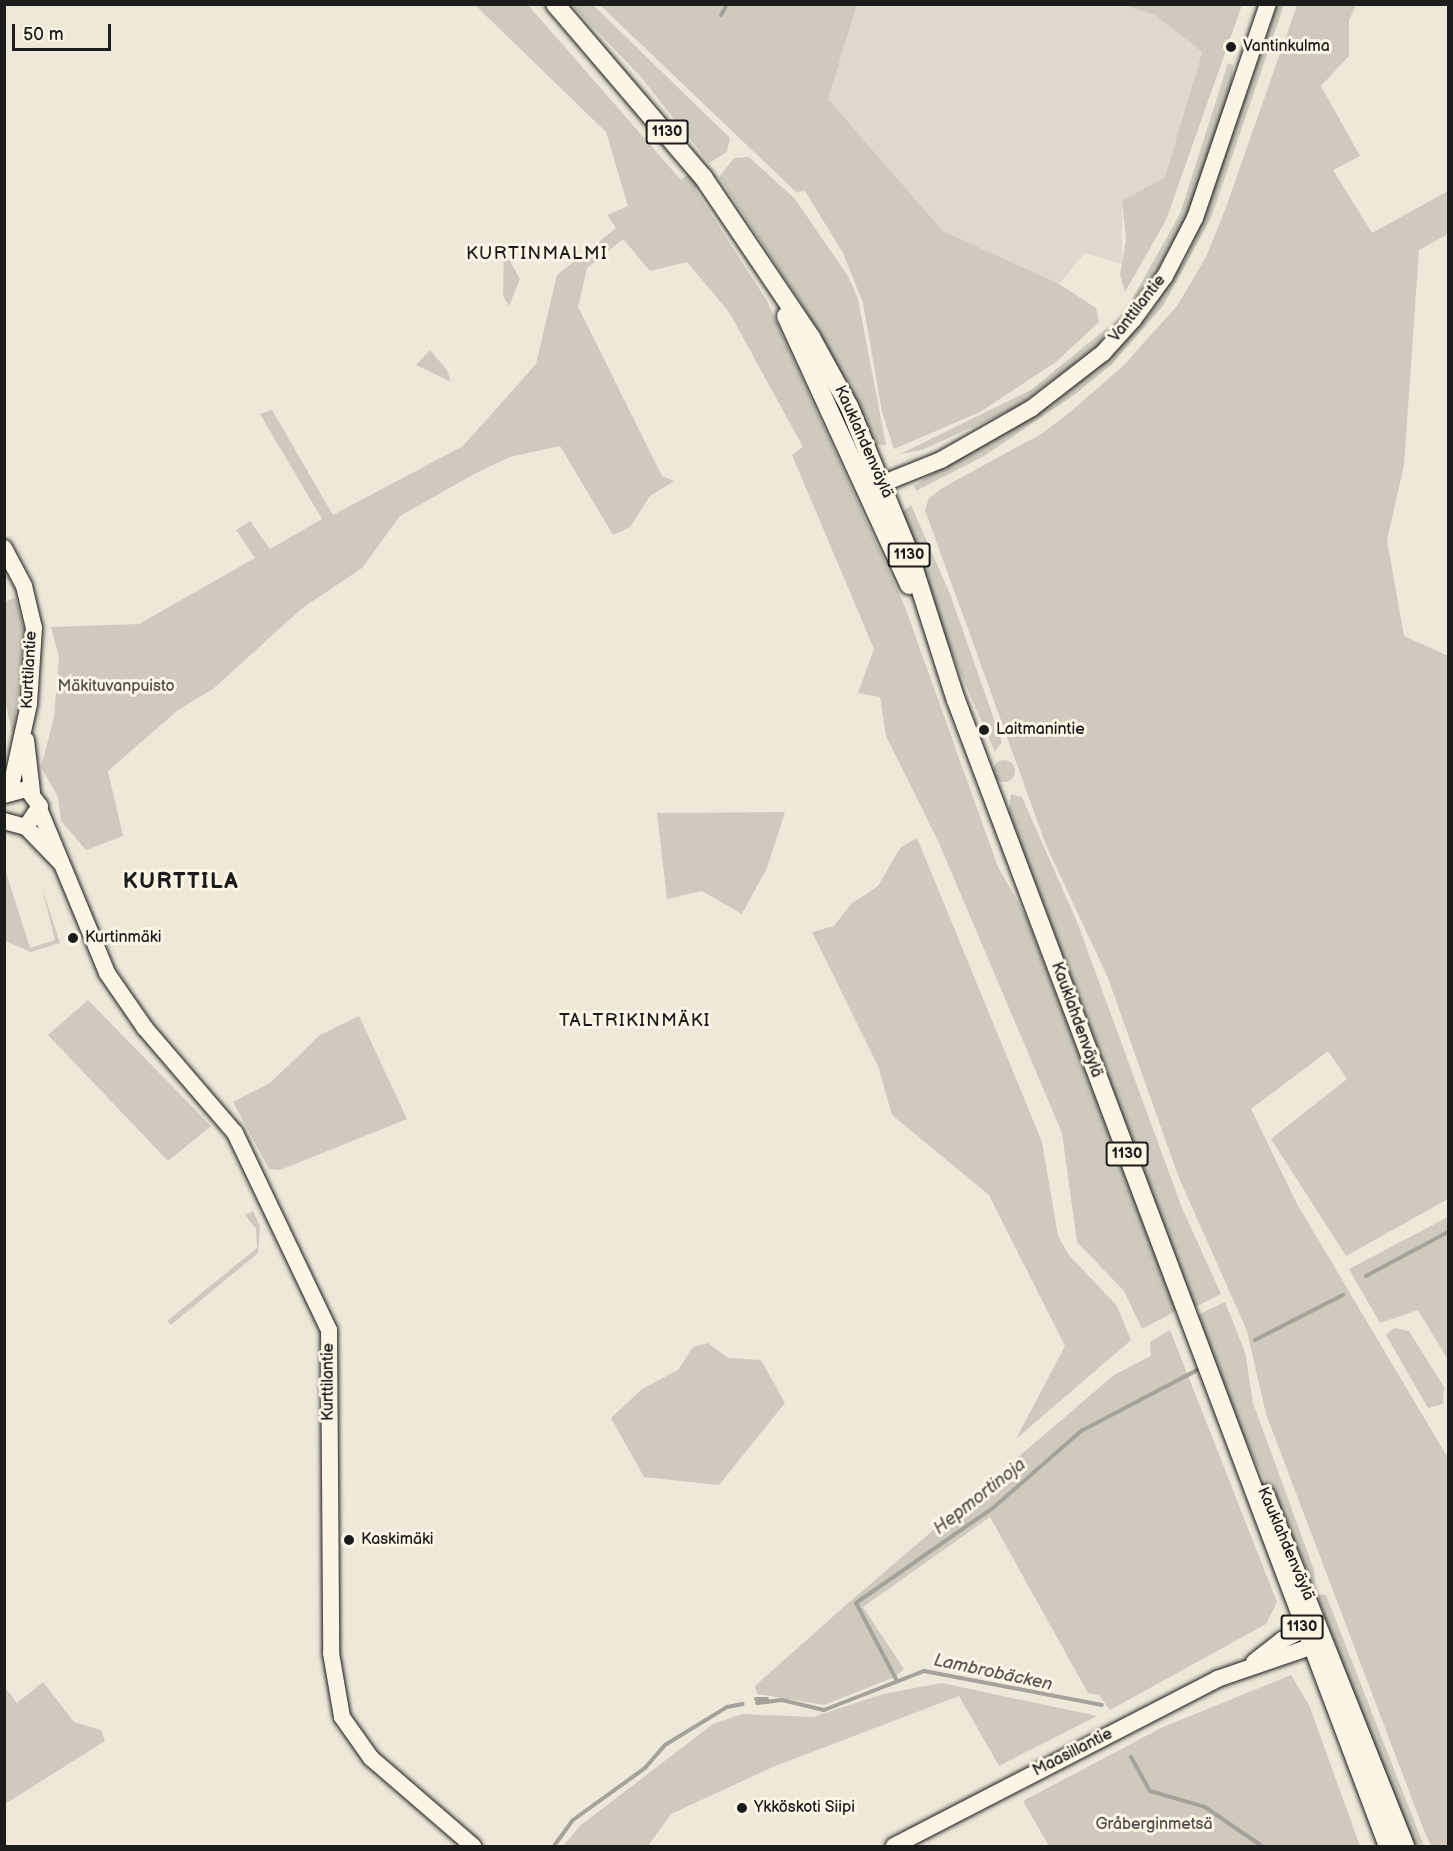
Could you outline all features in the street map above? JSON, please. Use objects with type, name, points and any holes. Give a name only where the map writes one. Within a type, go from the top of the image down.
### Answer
[{"type":"main road","name":"Kauklahdenväylä","points":[[555,4],[689,159],[811,337],[930,628],[1226,1410],[1307,1639],[1388,1846]]},
{"type":"main road","name":"Kauklahdenväylä","points":[[1226,1410],[1322,1633],[1405,1846]]},
{"type":"street","name":"Vanttilantie","points":[[874,487],[941,460],[1032,408],[1103,353],[1133,320],[1165,276],[1195,218],[1268,4]]},
{"type":"street","name":"Kurttilantie","points":[[4,548],[24,586],[34,628],[26,727],[32,792],[98,957],[121,997],[235,1133],[328,1330],[331,1653],[342,1718],[371,1758],[473,1846]]},
{"type":"street","name":"Kurttilantie","points":[[7,793],[26,727]]},
{"type":"street","points":[[7,793],[32,792]]},
{"type":"street","points":[[12,827],[40,812]]},
{"type":"street","name":"Kurttilantie","points":[[12,827],[61,863]]},
{"type":"street","points":[[1307,1639],[1322,1633]]},
{"type":"street","name":"Maasillantie","points":[[894,1846],[1254,1663],[1307,1639]]},
{"type":"shaded area","points":[[857,5],[1129,5],[1155,15],[1202,52],[1165,177],[1122,201],[1122,264],[1085,253],[1059,284],[943,231],[828,99]]},
{"type":"green space","name":"Mäkituvanpuisto","points":[[475,5],[528,5],[681,180],[690,173],[699,185],[695,189],[767,301],[905,607],[998,867],[1026,916],[1176,1311],[1142,1329],[1124,1291],[1077,1242],[1062,1133],[939,843],[886,736],[880,697],[858,693],[874,649],[792,455],[803,447],[729,312],[687,262],[650,271],[623,239],[587,268],[578,307],[662,476],[674,481],[650,496],[630,527],[613,535],[560,446],[510,457],[476,473],[400,516],[362,568],[301,609],[213,689],[178,710],[108,771],[123,836],[86,850],[61,821],[58,797],[41,767],[54,718],[59,657],[51,627],[139,624],[255,558],[236,530],[250,521],[270,549],[322,519],[260,414],[272,410],[333,515],[463,446],[536,364],[557,275],[616,228],[607,215],[628,206],[606,132]]},
{"type":"green space","points":[[572,5],[593,5],[730,138],[727,152],[709,163],[641,77]]},
{"type":"green space","points":[[600,5],[857,5],[828,99],[943,231],[1059,284],[1096,308],[1099,322],[1056,362],[980,412],[894,449],[882,412],[863,303],[843,253],[805,191],[796,192]]},
{"type":"green space","points":[[1242,5],[1166,220],[1125,292],[1120,275],[1126,239],[1122,201],[1165,177],[1202,52],[1155,15],[1127,6]]},
{"type":"green space","points":[[1277,5],[1284,5],[1211,218],[1163,306],[1111,365],[1074,395],[984,456],[916,491],[914,486],[927,477],[1065,394],[1148,316],[1187,256],[1205,215]]},
{"type":"green space","points":[[1297,5],[1356,5],[1349,20],[1349,56],[1321,86],[1360,156],[1333,170],[1372,233],[1448,191],[1448,234],[1419,250],[1404,465],[1387,540],[1404,636],[1448,656],[1448,1199],[1346,1256],[1271,1139],[1347,1079],[1328,1051],[1251,1109],[1297,1204],[1448,1458],[1448,1846],[1431,1846],[1423,1828],[1266,1414],[1247,1331],[1179,1178],[1108,978],[1046,845],[925,510],[929,498],[944,487],[1041,434],[1069,413],[1123,366],[1177,306],[1206,257],[1225,210]]},
{"type":"green space","points":[[1228,63],[1233,65],[1231,89],[1186,219],[1144,294],[1131,301],[1180,214]]},
{"type":"green space","points":[[749,157],[795,199],[848,276],[858,299],[886,445],[876,445],[803,306],[719,177],[734,158]]},
{"type":"green space","points":[[504,250],[520,279],[509,306],[503,296]]},
{"type":"green space","points":[[1108,327],[1100,344],[1017,407],[922,450],[900,454],[1031,390]]},
{"type":"green space","points":[[430,350],[447,370],[451,382],[416,365]]},
{"type":"green space","points":[[911,505],[950,594],[1002,742],[995,752],[935,615],[902,513]]},
{"type":"green space","points":[[15,598],[25,631],[13,736],[5,701],[4,602]]},
{"type":"green space","points":[[1004,760],[1012,763],[1015,771],[1012,779],[1004,782],[996,779],[993,771],[996,763]]},
{"type":"green space","points":[[1011,794],[1022,797],[1077,922],[1182,1208],[1221,1294],[1195,1307],[1009,812]]},
{"type":"green space","points":[[785,812],[767,868],[742,914],[702,891],[667,899],[657,813]]},
{"type":"green space","points":[[917,838],[1042,1142],[1058,1236],[1069,1255],[1117,1306],[1131,1340],[1016,1439],[1065,1346],[989,1195],[892,1115],[878,1066],[812,932],[834,926],[851,904],[878,886],[900,848]]},
{"type":"green space","points":[[5,869],[30,948],[55,940],[42,888],[60,943],[31,952],[5,941]]},
{"type":"green space","points":[[88,1000],[211,1126],[168,1161],[48,1035]]},
{"type":"green space","points":[[359,1016],[407,1119],[280,1170],[269,1169],[233,1102],[270,1083],[320,1035]]},
{"type":"green space","points":[[253,1211],[260,1226],[258,1253],[171,1325],[167,1321],[257,1248],[256,1229],[245,1215]]},
{"type":"green space","points":[[1448,1217],[1448,1360],[1418,1310],[1380,1323],[1349,1269]]},
{"type":"green space","points":[[1225,1302],[1245,1352],[1253,1403],[1314,1570],[1315,1585],[1245,1439],[1198,1315]]},
{"type":"green space","points":[[1394,1328],[1409,1331],[1444,1387],[1443,1404],[1428,1408],[1386,1335]]},
{"type":"green space","points":[[1170,1330],[1277,1602],[1266,1624],[1110,1710],[1099,1695],[1088,1693],[990,1517],[863,1607],[904,1669],[895,1677],[824,1705],[757,1694],[755,1686],[846,1605],[1114,1375],[1151,1356],[1150,1342]]},
{"type":"green space","points":[[708,1343],[728,1358],[761,1360],[785,1403],[719,1485],[644,1477],[611,1418],[642,1389],[678,1370],[693,1347]]},
{"type":"green space","points":[[1316,1594],[1326,1595],[1424,1846],[1413,1846]]},
{"type":"green space","name":"Gråberginmetsä","points":[[1291,1675],[1309,1705],[1360,1846],[1049,1846],[1023,1801],[1163,1727]]},
{"type":"green space","points":[[43,1682],[74,1722],[101,1730],[105,1741],[5,1804],[5,1687],[17,1703]]},
{"type":"green space","points":[[942,1683],[1097,1716],[999,1766],[959,1696],[775,1766],[671,1814],[648,1846],[563,1846],[581,1825],[713,1724],[742,1714],[813,1717],[883,1694]]},
{"type":"waterway","points":[[721,15],[727,4]]},
{"type":"waterway","name":"Hepmortinoja","points":[[1366,1276],[1448,1232]]},
{"type":"waterway","name":"Hepmortinoja","points":[[1255,1340],[1343,1295]]},
{"type":"waterway","name":"Hepmortinoja","points":[[897,1681],[856,1603],[994,1507],[1081,1431],[1197,1370]]},
{"type":"waterway","name":"Lambrobäcken","points":[[757,1703],[782,1700],[824,1710],[924,1671],[1102,1705]]},
{"type":"waterway","name":"Lambrobäcken","points":[[756,1699],[767,1699]]},
{"type":"waterway","name":"Lambrobäcken","points":[[554,1846],[573,1820],[645,1768],[665,1745],[727,1707],[743,1704]]},
{"type":"waterway","name":"Lambrobäcken","points":[[1131,1757],[1150,1791],[1205,1807],[1262,1846]]},
{"type":"place","name":"Vantinkulma","points":[[1231,47]]},
{"type":"place","name":"Laitmanintie","points":[[984,730]]},
{"type":"place","name":"Kurtinmäki","points":[[73,938]]},
{"type":"place","name":"Kaskimäki","points":[[349,1540]]},
{"type":"place","name":"Ykköskoti Siipi","points":[[742,1808]]},
{"type":"district","name":"KURTINMALMI","points":[[537,254]]},
{"type":"district","name":"KURTTILA","points":[[181,882]]},
{"type":"district","name":"TALTRIKINMÄKI","points":[[635,1021]]}]
